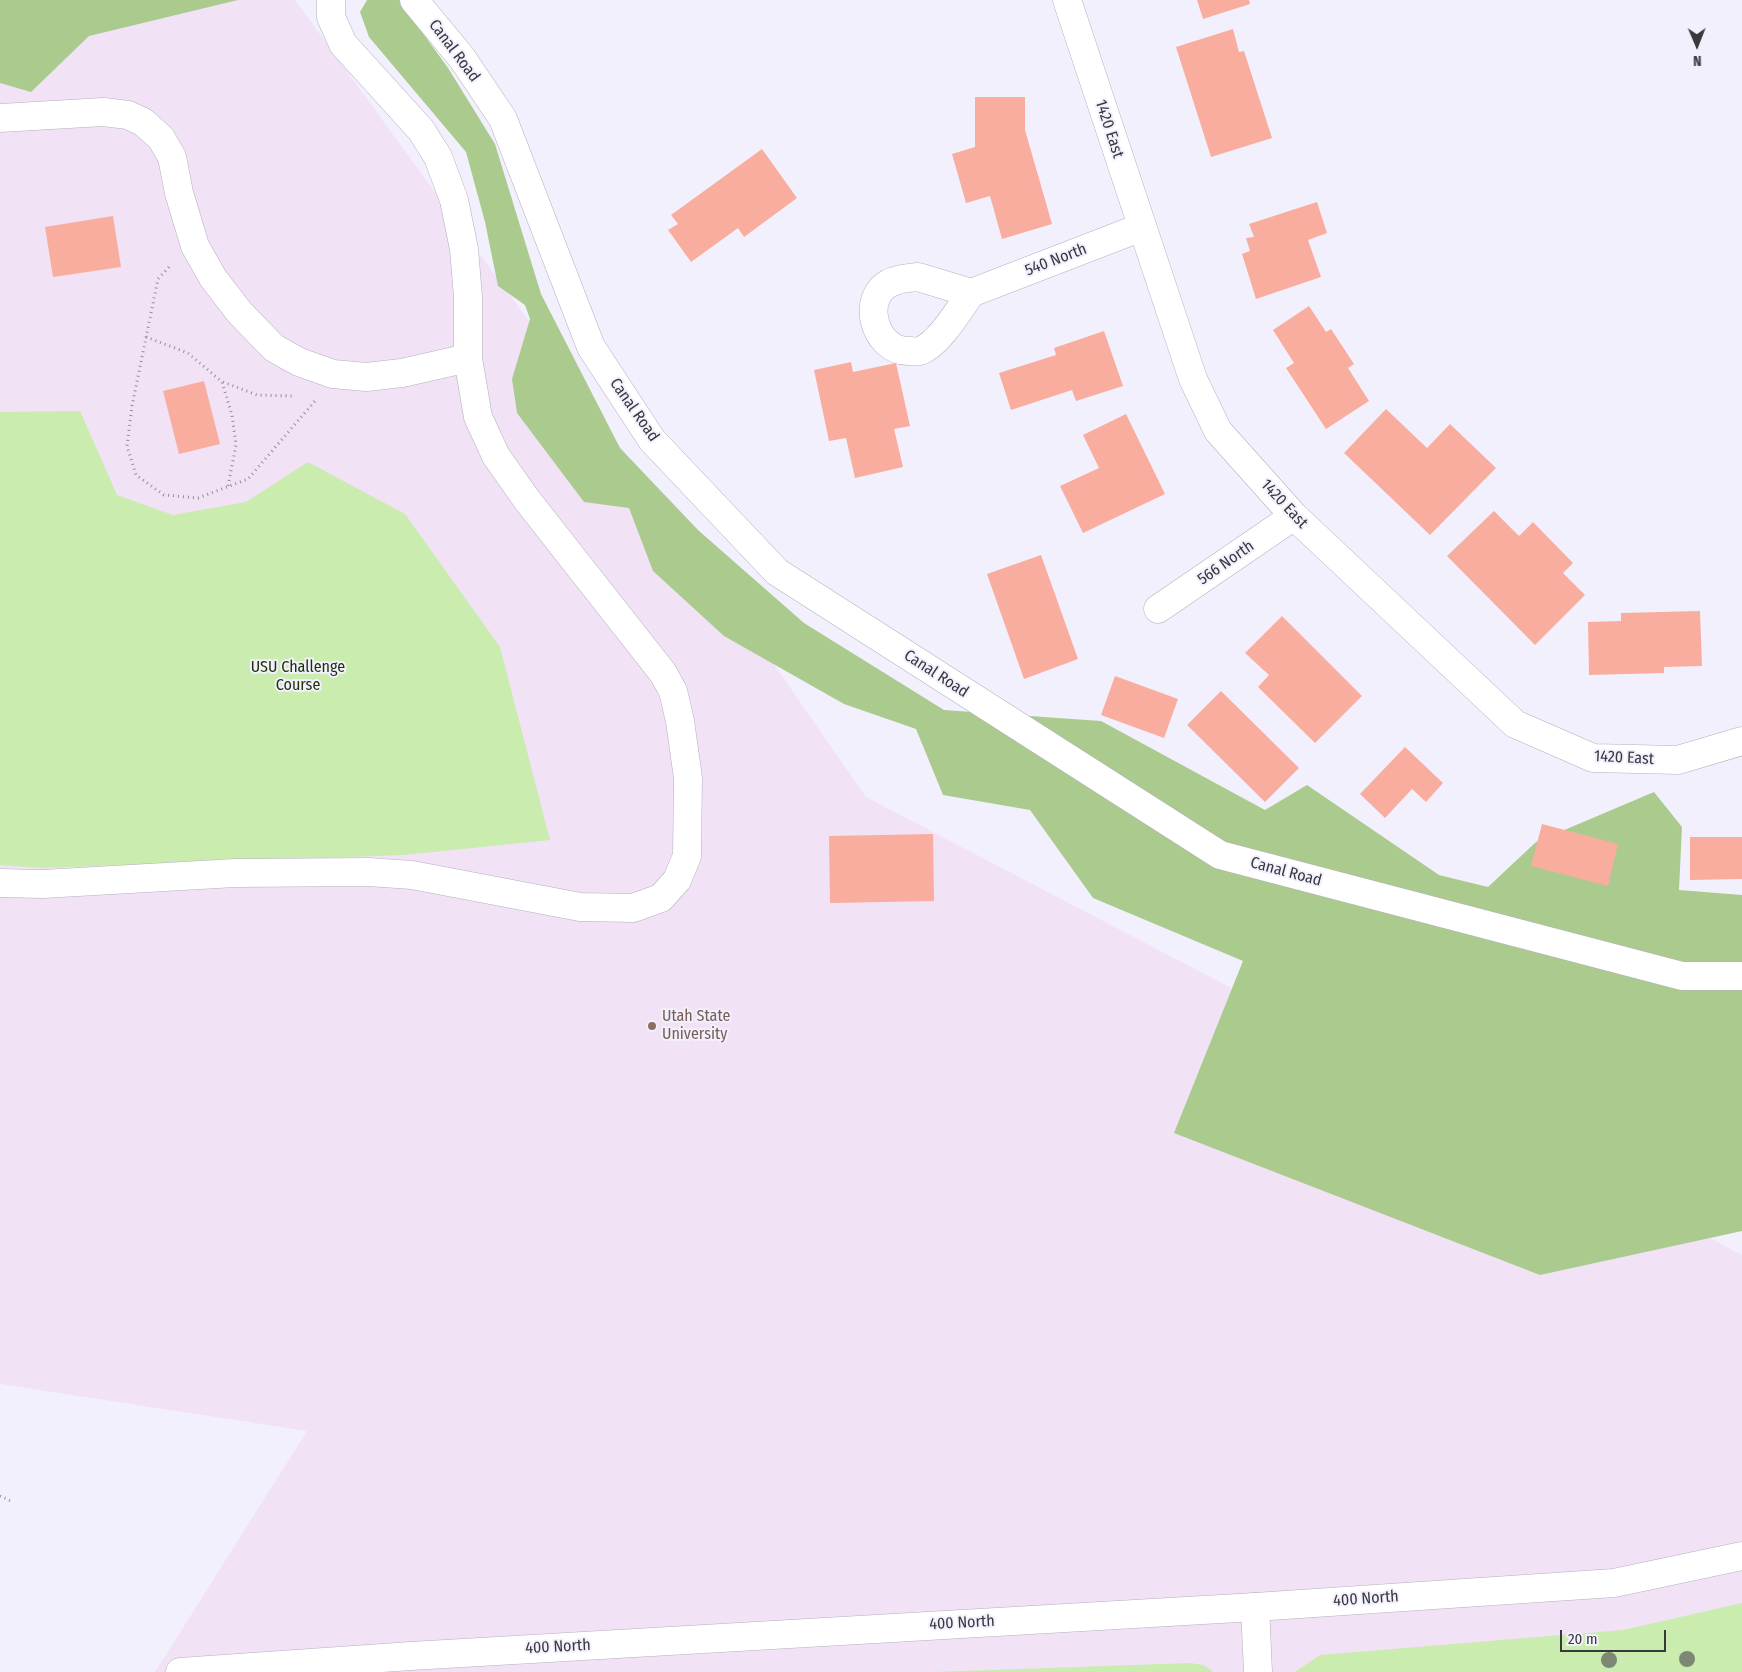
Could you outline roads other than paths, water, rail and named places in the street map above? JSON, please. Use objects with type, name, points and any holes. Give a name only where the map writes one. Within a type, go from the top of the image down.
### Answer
[{"type":"main road","points":[[0,883],[43,884],[235,873],[368,872],[412,875],[580,907],[633,908],[661,898],[677,880],[687,856],[688,778],[680,721],[673,691],[663,673],[526,500],[496,456],[478,417],[468,358],[468,297],[464,248],[454,200],[438,157],[421,130],[343,44],[331,17],[331,0]]},
{"type":"main road","name":"Canal Road","points":[[414,0],[462,58],[503,119],[591,347],[652,440],[777,572],[1220,855],[1682,976],[1742,976]]},
{"type":"main road","name":"1420 East","points":[[1067,0],[1193,380],[1218,431],[1294,516],[1514,724],[1593,758],[1678,760],[1742,742]]},
{"type":"main road","points":[[0,118],[103,112],[128,115],[143,122],[161,138],[172,157],[179,193],[194,246],[213,278],[240,313],[274,348],[299,362],[327,384],[402,373],[468,358]]},
{"type":"main road","name":"540 North","points":[[971,294],[1142,227]]},
{"type":"main road","name":"566 North","points":[[1158,609],[1294,516]]},
{"type":"main road","name":"400 North","points":[[180,1672],[441,1654],[1256,1607],[1614,1583],[1742,1556]]},
{"type":"main road","points":[[1256,1607],[1258,1672]]},
{"type":"place","name":"Utah State University","points":[[652,1026]]},
{"type":"park label","name":"USU Challenge Course","points":[[298,677]]}]
